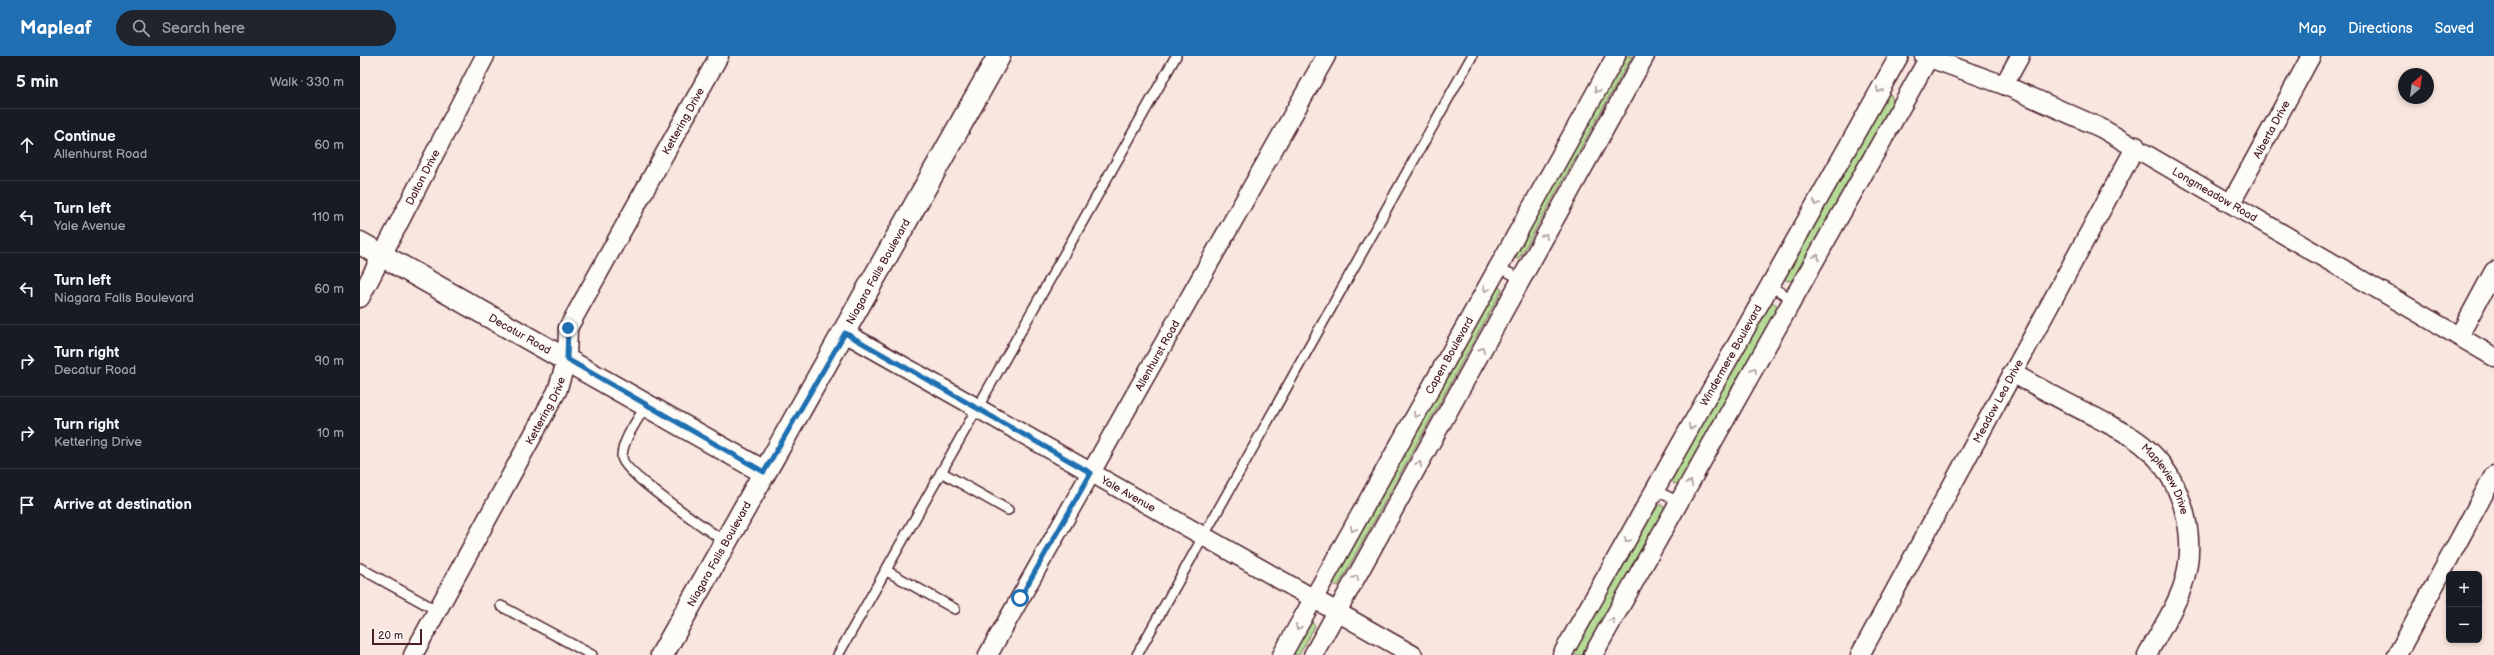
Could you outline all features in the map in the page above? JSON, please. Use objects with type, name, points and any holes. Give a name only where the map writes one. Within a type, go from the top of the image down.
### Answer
[{"type":"main road","name":"Niagara Falls Boulevard","points":[[662,655],[1000,56]]},
{"type":"main road","name":"Decatur Road","points":[[360,243],[647,404],[764,472]]},
{"type":"street","name":"Dalton Drive","points":[[360,298],[485,56]]},
{"type":"street","name":"Kettering Drive","points":[[413,655],[557,391],[567,359],[568,328],[719,56]]},
{"type":"street","name":"Allenhurst Road","points":[[988,655],[1326,56]]},
{"type":"street","name":"Capen Boulevard","points":[[1282,655],[1616,56]]},
{"type":"street","points":[[1313,655],[1645,56]]},
{"type":"street","name":"Windermere Boulevard","points":[[1562,655],[1899,56]]},
{"type":"street","points":[[2004,85],[2020,56]]},
{"type":"street","name":"Alberta Drive","points":[[2231,203],[2312,56]]},
{"type":"street","points":[[1593,655],[1793,299],[1926,57]]},
{"type":"street","name":"Longmeadow Road","points":[[1926,57],[2004,85],[2101,128],[2136,146],[2494,357]]},
{"type":"street","name":"Meadow Lea Drive","points":[[1860,655],[2136,146]]},
{"type":"street","points":[[2459,336],[2494,272]]},
{"type":"street","name":"Yale Avenue","points":[[845,333],[1413,655]]},
{"type":"street","name":"Mapleview Drive","points":[[2012,373],[2135,439],[2156,458],[2172,482],[2181,501],[2187,523],[2189,546],[2187,569],[2183,587],[2147,655]]},
{"type":"street","points":[[2397,655],[2494,475]]},
{"type":"lane","points":[[838,655],[1176,56]]},
{"type":"lane","points":[[1136,655],[1472,56]]},
{"type":"lane","points":[[1498,267],[1521,279]]},
{"type":"lane","points":[[1769,286],[1793,299]]},
{"type":"lane","points":[[647,404],[624,445],[622,459],[626,467],[653,490],[725,542]]},
{"type":"lane","points":[[941,472],[1008,510]]},
{"type":"lane","points":[[1655,490],[1679,502]]},
{"type":"lane","points":[[360,568],[438,611]]},
{"type":"lane","points":[[885,570],[955,609]]},
{"type":"lane","points":[[501,606],[592,655]]},
{"type":"green space","points":[[1625,56],[1632,56],[1520,257],[1516,259],[1515,254]]},
{"type":"green space","points":[[1887,94],[1891,95],[1893,101],[1793,280],[1787,281],[1784,276]]},
{"type":"green space","points":[[1498,286],[1502,290],[1338,586],[1332,583]]},
{"type":"green space","points":[[1772,302],[1777,305],[1778,308],[1680,483],[1674,484],[1671,478],[1769,303]]},
{"type":"green space","points":[[1658,505],[1662,505],[1665,512],[1585,655],[1573,655]]},
{"type":"green space","points":[[1312,622],[1315,626],[1299,655],[1292,655]]},
{"type":"route","points":[[568,328],[567,359],[764,472],[845,333],[1091,473],[1020,598]]}]
